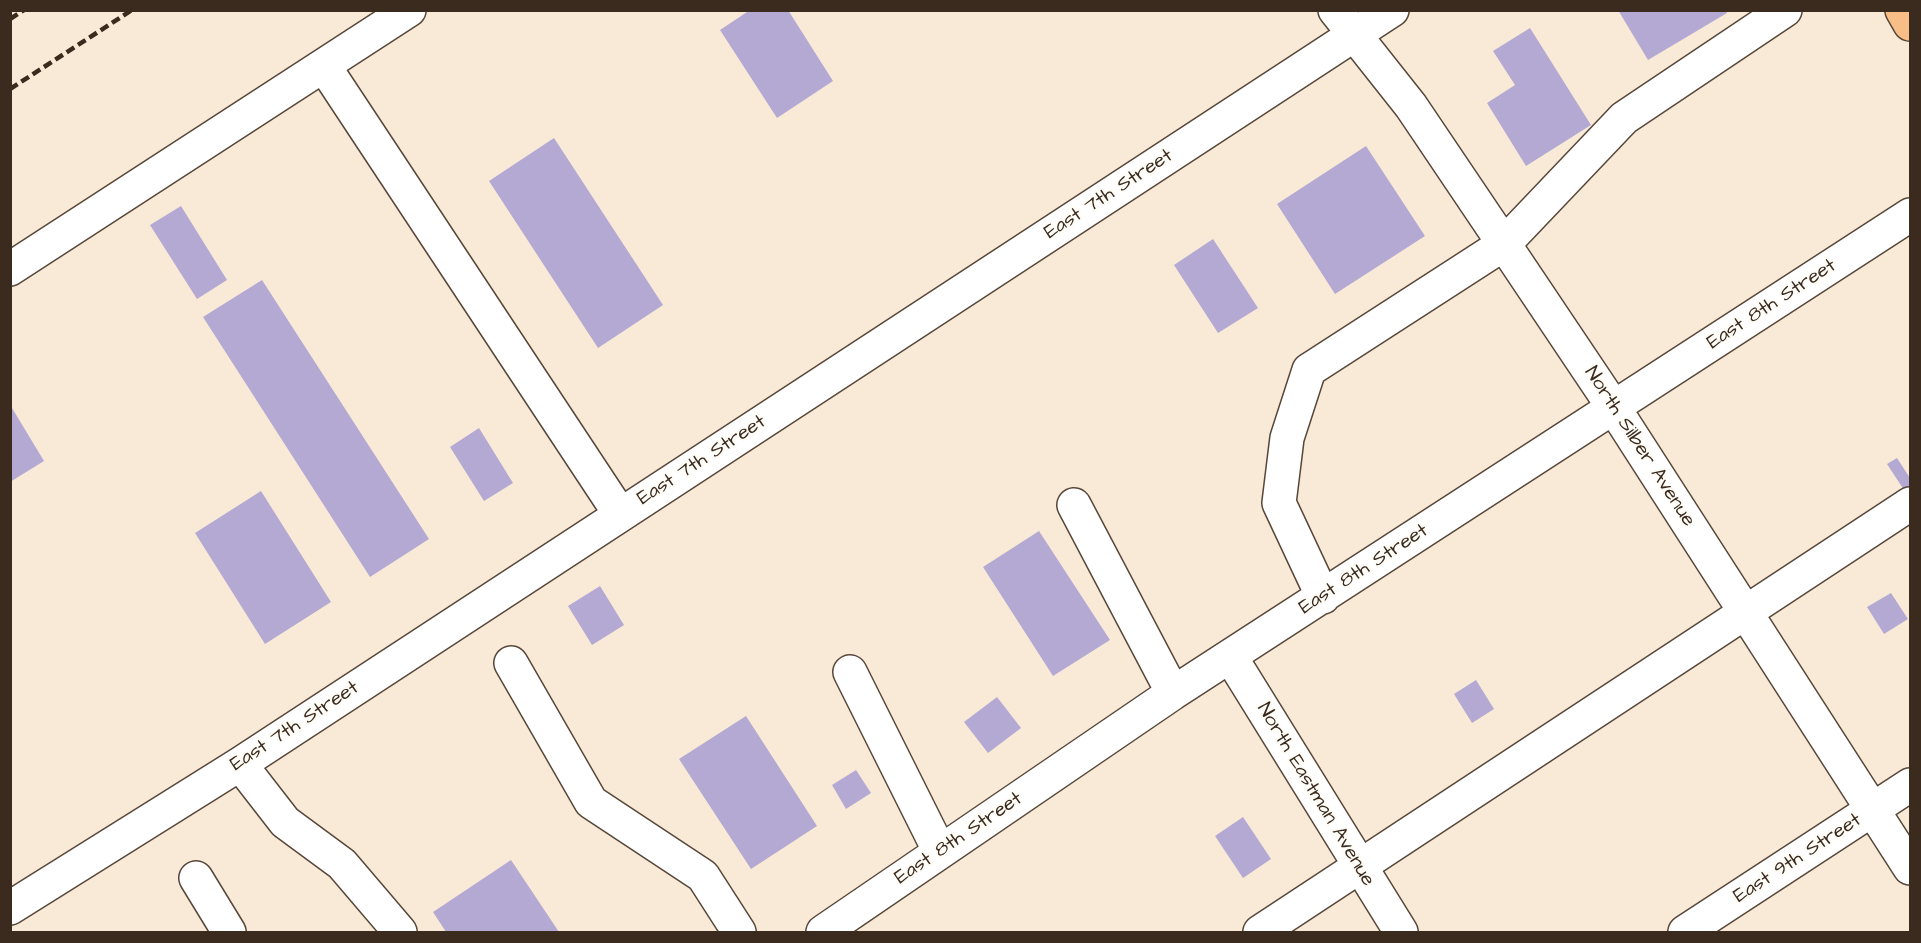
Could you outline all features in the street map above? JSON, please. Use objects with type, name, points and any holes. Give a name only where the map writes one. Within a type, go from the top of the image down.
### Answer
[{"type":"main road","points":[[1902,10],[1911,24]]},
{"type":"street","points":[[10,269],[409,10]]},
{"type":"street","name":"East 7th Street","points":[[10,909],[240,764],[620,514],[1345,23],[1392,10]]},
{"type":"street","points":[[1323,597],[1280,503],[1287,438],[1309,370],[1504,244],[1624,118],[1785,10]]},
{"type":"street","name":"North Silber Avenue","points":[[1345,23],[1411,106],[1614,408],[1911,868]]},
{"type":"street","points":[[324,66],[620,514]]},
{"type":"street","name":"East 8th Street","points":[[823,933],[858,923],[940,852],[1173,693],[1911,215]]},
{"type":"street","points":[[1260,933],[1911,504]]},
{"type":"street","points":[[1074,505],[1173,693]]},
{"type":"street","name":"North Eastman Avenue","points":[[1230,656],[1358,868],[1401,933]]},
{"type":"street","points":[[511,663],[591,802],[704,876],[739,933]]},
{"type":"street","points":[[850,672],[940,852]]},
{"type":"street","points":[[240,764],[285,822],[342,864],[400,933]]},
{"type":"street","name":"East 9th Street","points":[[1685,933],[1911,785]]},
{"type":"street","points":[[196,878],[229,933]]},
{"type":"building","points":[[750,10],[788,10],[833,81],[777,118],[720,30]]},
{"type":"building","points":[[1618,10],[1725,10],[1727,13],[1648,60]]},
{"type":"building","points":[[1530,28],[1591,125],[1526,166],[1487,103],[1515,85],[1493,51]]},
{"type":"building","points":[[554,138],[663,305],[598,348],[489,181]]},
{"type":"building","points":[[1366,146],[1425,236],[1335,294],[1277,204]]},
{"type":"building","points":[[181,206],[227,280],[197,299],[150,225]]},
{"type":"building","points":[[1213,239],[1258,308],[1218,333],[1174,265]]},
{"type":"building","points":[[262,280],[429,539],[370,577],[203,317]]},
{"type":"building","points":[[12,408],[44,461],[10,482],[10,409]]},
{"type":"building","points":[[479,428],[513,483],[484,501],[450,447]]},
{"type":"building","points":[[1897,458],[1910,478],[1910,486],[1904,490],[1887,464]]},
{"type":"building","points":[[261,491],[331,602],[265,644],[195,533]]},
{"type":"building","points":[[1039,531],[1110,640],[1053,676],[983,567]]},
{"type":"building","points":[[600,586],[624,625],[592,645],[568,606]]},
{"type":"building","points":[[1891,593],[1908,619],[1884,634],[1867,607]]},
{"type":"building","points":[[1476,680],[1494,709],[1472,723],[1454,694]]},
{"type":"building","points":[[997,697],[1021,728],[988,753],[964,722]]},
{"type":"building","points":[[746,716],[817,826],[751,869],[679,759]]},
{"type":"building","points":[[856,770],[871,793],[846,809],[832,785]]},
{"type":"building","points":[[1243,817],[1271,859],[1243,878],[1215,836]]},
{"type":"building","points":[[511,860],[559,932],[446,932],[433,912]]},
{"type":"railway","points":[[10,19],[24,10]]},
{"type":"railway","points":[[10,89],[132,10]]}]
